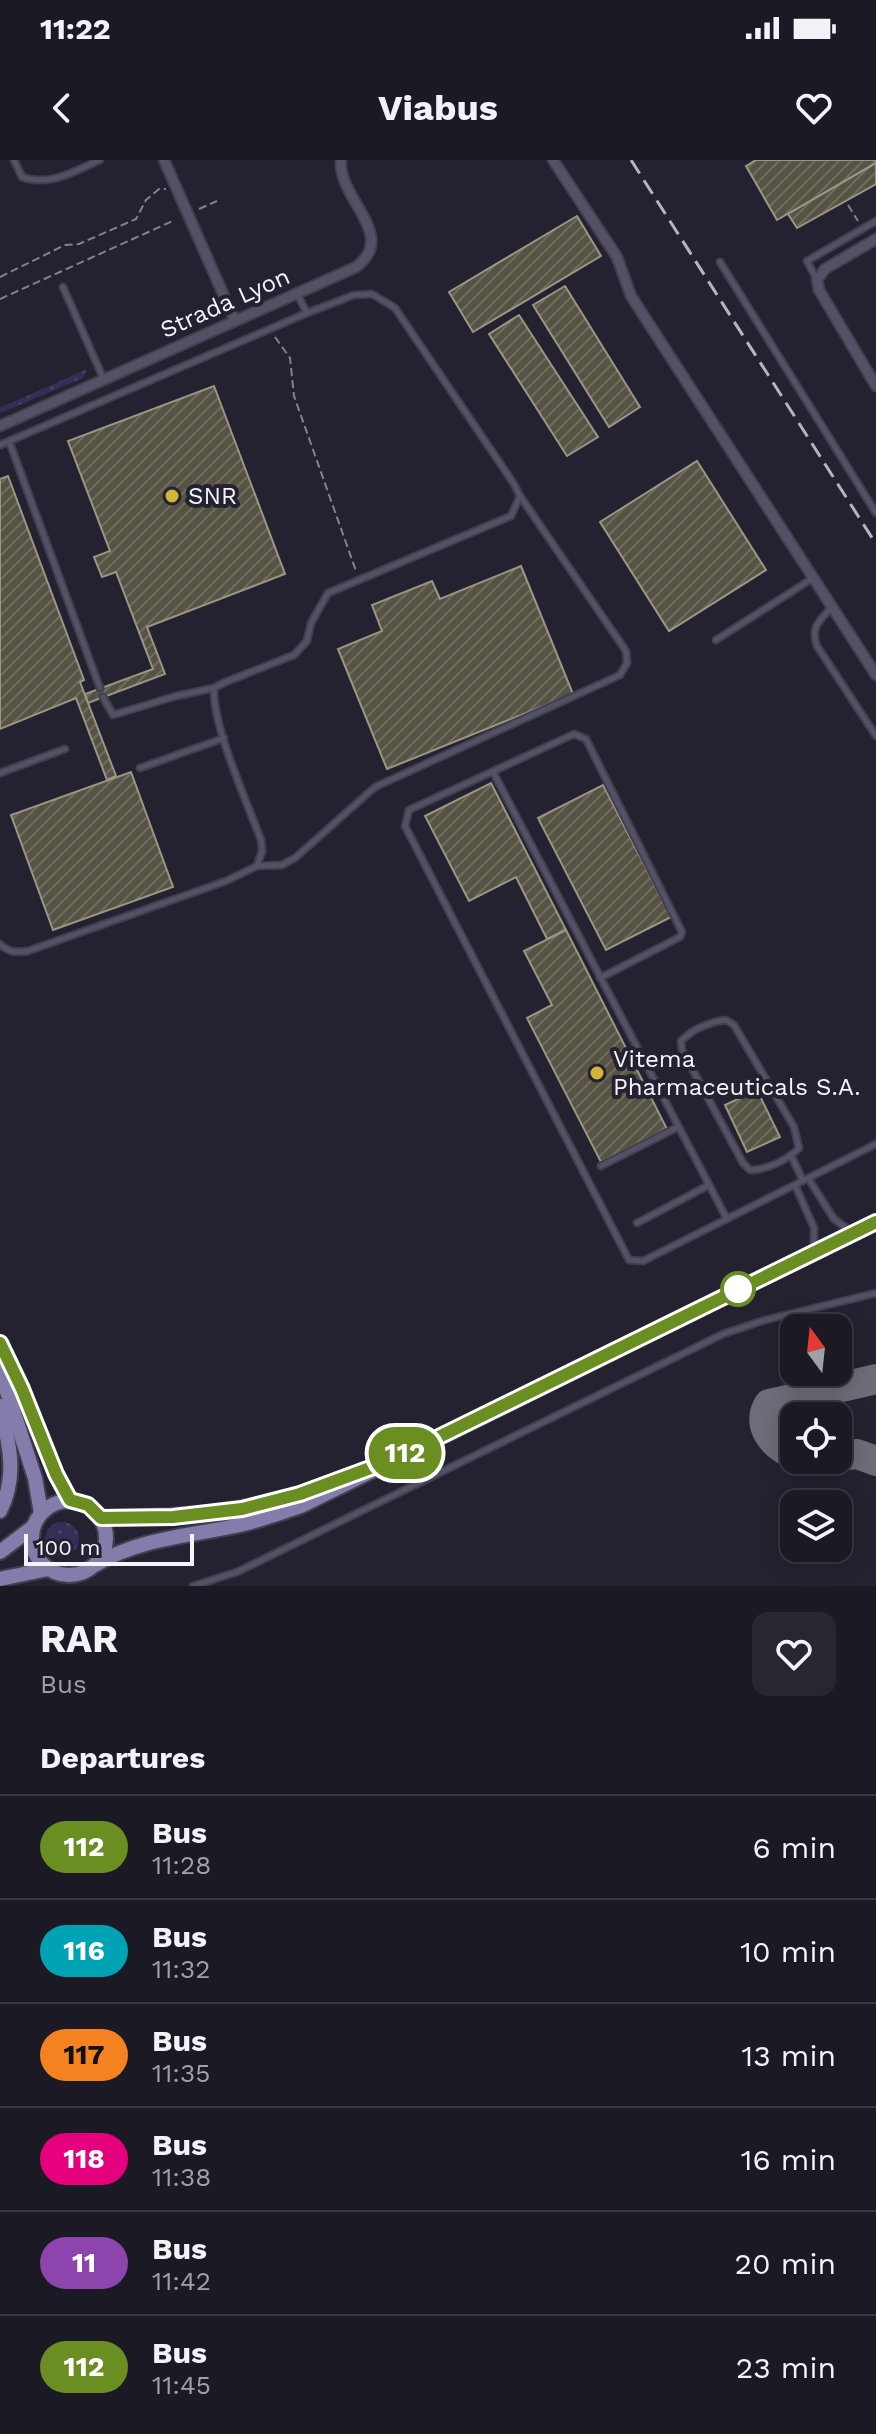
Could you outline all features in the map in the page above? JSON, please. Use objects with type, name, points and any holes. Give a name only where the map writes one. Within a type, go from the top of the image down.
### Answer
[{"type":"main road","points":[[0,1579],[48,1569],[72,1575],[126,1549],[149,1542],[243,1524],[301,1506],[876,1222]]},
{"type":"main road","points":[[0,1343],[70,1500]]},
{"type":"main road","points":[[0,1370],[35,1478],[41,1513]]},
{"type":"main road","points":[[0,1406],[12,1470],[0,1511]]},
{"type":"main road","points":[[101,1518],[173,1517],[242,1509],[294,1496],[392,1460]]},
{"type":"main road","points":[[48,1569],[35,1554],[31,1536],[33,1527],[41,1513],[51,1505],[70,1500],[88,1505],[101,1518],[106,1530],[106,1543],[95,1565]]},
{"type":"main road","points":[[0,1552],[33,1527]]},
{"type":"street","points":[[164,160],[235,321]]},
{"type":"street","name":"Strada Lyon","points":[[0,426],[356,267],[367,258],[371,249],[369,229],[341,176],[341,160]]},
{"type":"street","points":[[553,160],[617,257],[631,296],[876,675]]},
{"type":"street","points":[[876,239],[825,269],[817,280],[819,290],[876,386]]},
{"type":"lane","points":[[14,160],[22,177],[32,180],[58,179],[100,160]]},
{"type":"lane","points":[[817,280],[807,261],[876,221]]},
{"type":"lane","points":[[720,262],[876,513]]},
{"type":"lane","points":[[63,287],[104,380]]},
{"type":"lane","points":[[297,293],[307,313]]},
{"type":"lane","points":[[0,445],[307,313],[354,295],[372,294],[395,308],[626,651],[627,663],[620,675],[375,787],[295,858],[282,865],[257,866],[226,881],[28,951],[18,953],[6,950],[0,944]]},
{"type":"lane","points":[[866,368],[876,362]]},
{"type":"lane","points":[[9,441],[100,688]]},
{"type":"lane","points":[[103,697],[113,715],[214,688],[294,655],[307,641],[311,623],[328,593],[511,516],[520,496]]},
{"type":"lane","points":[[716,640],[814,577]]},
{"type":"lane","points":[[832,607],[815,625],[813,635],[817,646],[876,736]]},
{"type":"lane","points":[[214,688],[213,703],[261,840],[262,851],[257,866]]},
{"type":"lane","points":[[600,978],[680,937],[682,932],[586,739],[574,734],[409,810],[405,826],[629,1260],[643,1261],[876,1144]]},
{"type":"lane","points":[[140,768],[224,738]]},
{"type":"lane","points":[[0,773],[65,749]]},
{"type":"lane","points":[[493,772],[727,1219]]},
{"type":"lane","points":[[726,1020],[734,1025],[794,1127],[799,1148],[791,1155],[759,1170],[750,1170],[743,1163],[682,1050],[681,1041],[688,1034],[716,1021],[726,1020]]},
{"type":"lane","points":[[601,1166],[678,1127]]},
{"type":"lane","points":[[791,1155],[834,1219],[853,1233]]},
{"type":"lane","points":[[637,1223],[709,1185]]},
{"type":"lane","points":[[795,1185],[814,1228],[814,1253]]},
{"type":"lane","points":[[193,1586],[237,1572],[723,1334],[765,1320],[876,1293]]},
{"type":"path","points":[[0,277],[65,245],[79,244],[136,219],[146,200],[159,189],[177,189]]},
{"type":"path","points":[[194,212],[217,201]]},
{"type":"path","points":[[848,205],[862,229]]},
{"type":"path","points":[[0,299],[175,220]]},
{"type":"path","points":[[270,329],[290,358],[294,396],[359,578]]},
{"type":"shaded area","points":[[87,369],[83,378],[0,413],[0,408]]},
{"type":"shaded area","points":[[62,1522],[74,1527],[79,1539],[74,1551],[62,1556],[50,1551],[45,1539],[50,1527]]},
{"type":"building","points":[[756,160],[876,160],[876,163],[777,220],[746,166]]},
{"type":"building","points":[[876,163],[876,184],[797,228],[788,214]]},
{"type":"building","points":[[577,216],[601,256],[473,332],[449,292]]},
{"type":"building","points":[[565,286],[640,407],[609,427],[533,305]]},
{"type":"building","points":[[519,315],[598,437],[567,456],[489,334]]},
{"type":"building","name":"SNR","points":[[214,386],[285,574],[147,627],[165,674],[88,703],[85,694],[153,669],[116,572],[102,577],[94,557],[110,551],[68,441]]},
{"type":"building","points":[[697,461],[766,570],[669,631],[600,522]]},
{"type":"building","points":[[8,476],[84,680],[80,682],[116,776],[107,780],[76,698],[0,729],[0,479]]},
{"type":"building","points":[[521,566],[573,694],[387,769],[338,649],[382,631],[372,605],[432,581],[440,599]]},
{"type":"building","points":[[131,772],[173,887],[53,930],[11,815]]},
{"type":"building","points":[[491,783],[566,930],[547,939],[516,877],[469,901],[425,816]]},
{"type":"building","points":[[603,785],[671,917],[606,950],[538,818]]},
{"type":"building","name":"Vitema Pharmaceuticals S.A.","points":[[566,930],[667,1129],[601,1162],[527,1018],[552,1005],[524,951]]},
{"type":"building","points":[[757,1090],[780,1137],[747,1152],[725,1105]]},
{"type":"taxiway","points":[[780,1446],[765,1427],[765,1412],[769,1404],[876,1379]]},
{"type":"taxiway","points":[[852,1455],[876,1461]]},
{"type":"railway","points":[[631,160],[876,544]]},
{"type":"bus line","name":"112","points":[[0,1343],[70,1500],[88,1505],[101,1518],[173,1517],[225,1512],[283,1499],[392,1460],[876,1222]]},
{"type":"place","name":"SNR","points":[[172,496]]},
{"type":"place","name":"Vitema Pharmaceuticals S.A.","points":[[597,1073]]}]
